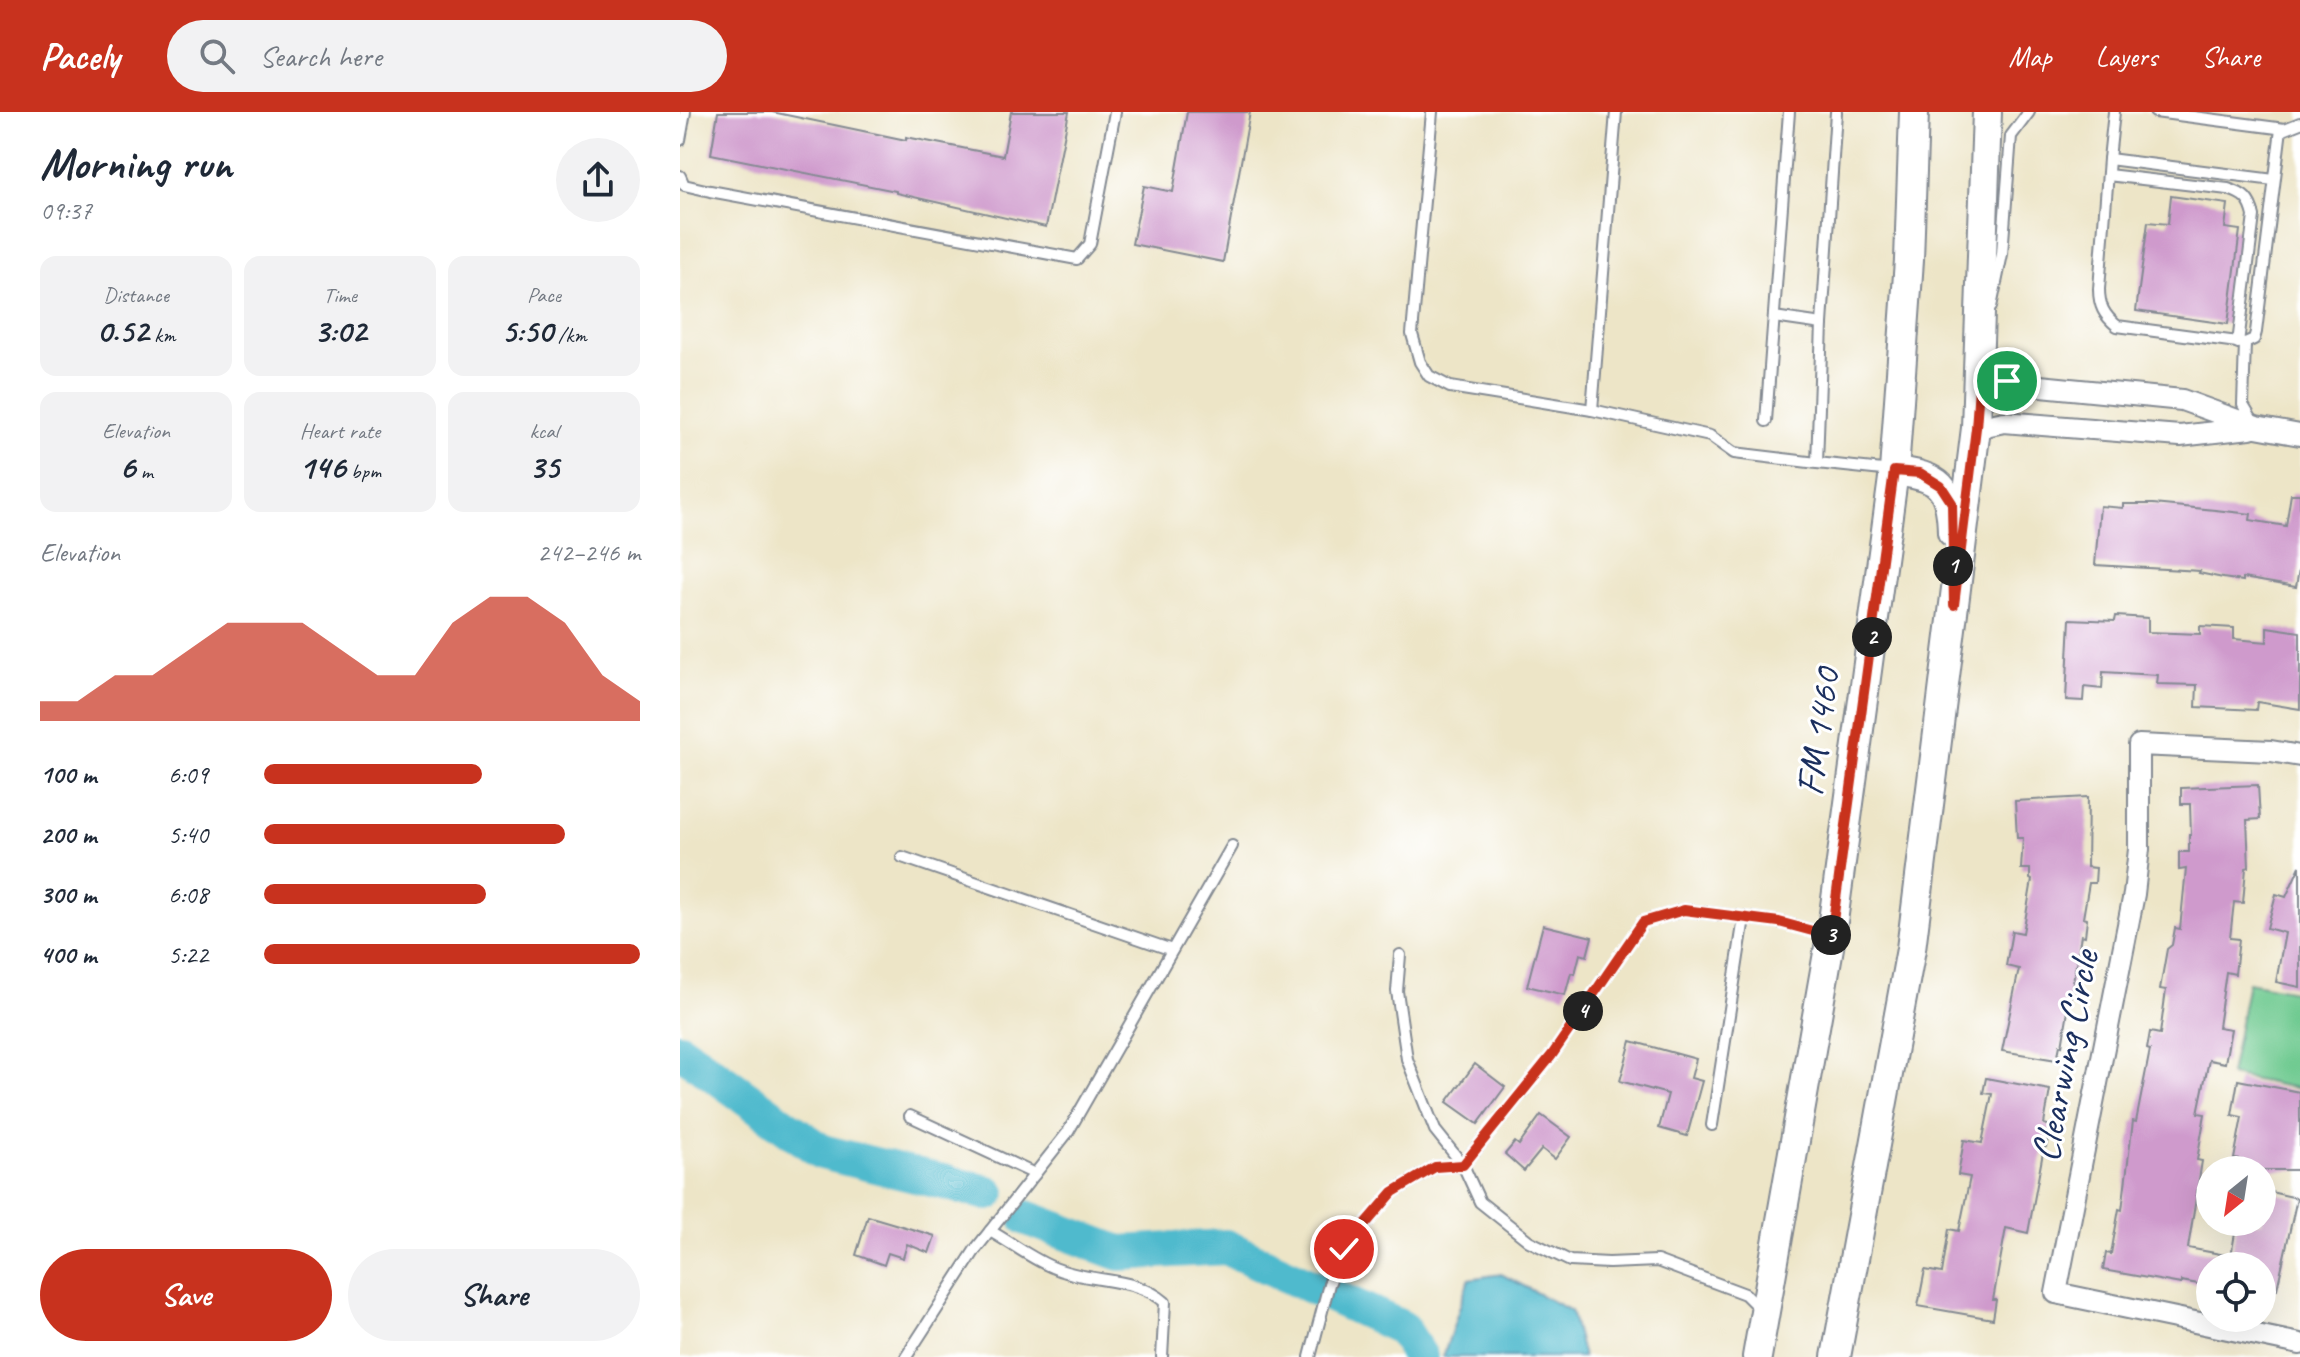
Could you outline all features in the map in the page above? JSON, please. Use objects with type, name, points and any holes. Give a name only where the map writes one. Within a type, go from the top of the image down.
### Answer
[{"type":"main road","name":"FM 1460","points":[[1757,1357],[1831,936],[1894,471],[1909,260],[1914,112]]},
{"type":"main road","points":[[1836,1357],[1911,949],[1976,428],[1987,112]]},
{"type":"main road","points":[[1894,471],[1920,473],[1941,486],[1952,503],[1954,605]]},
{"type":"street","points":[[1980,373],[2011,383],[2182,400],[2256,427],[2300,435]]},
{"type":"street","points":[[1976,428],[2004,422],[2180,436],[2256,427]]},
{"type":"street","name":"Clearwing Circle","points":[[2300,756],[2271,751],[2139,745],[2139,849],[2134,894],[2056,1293],[2300,1344]]},
{"type":"lane","points":[[680,140],[685,112]]},
{"type":"lane","points":[[680,176],[684,185],[710,191],[1077,259],[1090,244],[1115,112]]},
{"type":"lane","points":[[1432,112],[1412,334],[1420,362],[1429,376],[1450,387],[1592,410],[1710,436],[1734,453],[1894,471]]},
{"type":"lane","points":[[1592,410],[1616,112]]},
{"type":"lane","points":[[1766,421],[1789,112]]},
{"type":"lane","points":[[1817,463],[1822,324],[1836,112]]},
{"type":"lane","points":[[1981,336],[1995,295],[2002,254],[2011,136],[2029,112]]},
{"type":"lane","points":[[2114,112],[2099,289],[2099,303],[2105,316],[2117,326],[2241,343],[2254,339],[2256,332],[2281,129]]},
{"type":"lane","points":[[2155,112],[2281,129],[2300,123]]},
{"type":"lane","points":[[2109,159],[2274,180]]},
{"type":"lane","points":[[2108,175],[2228,189],[2242,193],[2251,201],[2254,216],[2241,343],[2243,405],[2256,427]]},
{"type":"lane","points":[[1774,317],[1822,324]]},
{"type":"lane","points":[[906,1357],[990,1231],[1068,1132],[1232,846]]},
{"type":"lane","points":[[902,857],[1172,950]]},
{"type":"lane","points":[[1310,1357],[1329,1284],[1344,1249],[1393,1192],[1435,1167],[1463,1165],[1552,1055],[1643,922],[1684,910],[1779,922],[1831,936]]},
{"type":"lane","points":[[1712,1125],[1744,918]]},
{"type":"lane","points":[[1400,955],[1397,991],[1407,1059],[1435,1130],[1463,1165],[1480,1202],[1529,1241],[1570,1261],[1657,1261],[1745,1294],[1766,1315]]},
{"type":"lane","points":[[910,1116],[1035,1174]]},
{"type":"lane","points":[[990,1231],[1055,1269],[1140,1286],[1154,1292],[1165,1302],[1162,1357]]},
{"type":"green space","points":[[2248,982],[2300,992],[2300,1089],[2230,1075]]},
{"type":"water","points":[[1501,1274],[1571,1311],[1583,1357],[1443,1357],[1469,1279]]},
{"type":"building","points":[[718,112],[772,112],[906,140],[906,137],[1003,156],[1011,112],[1069,112],[1046,227],[896,191],[711,154]]},
{"type":"building","points":[[1187,112],[1250,112],[1223,262],[1132,244],[1144,186],[1173,192]]},
{"type":"building","points":[[2171,196],[2228,204],[2225,228],[2240,230],[2228,324],[2136,311],[2148,222],[2168,224]]},
{"type":"building","points":[[2291,494],[2300,494],[2300,563],[2296,587],[2243,578],[2243,581],[2223,578],[2200,571],[2095,565],[2100,506],[2123,508],[2123,504],[2153,504],[2215,510],[2251,514],[2250,520],[2286,526]]},
{"type":"building","points":[[2116,616],[2148,618],[2148,632],[2200,634],[2200,626],[2234,628],[2234,639],[2267,642],[2267,627],[2300,632],[2300,709],[2257,702],[2256,710],[2196,707],[2197,685],[2157,684],[2158,675],[2103,672],[2102,689],[2084,687],[2083,701],[2066,700],[2070,619],[2115,621]]},
{"type":"building","points":[[2258,785],[2260,819],[2247,820],[2249,867],[2246,868],[2243,903],[2234,902],[2230,938],[2239,939],[2235,974],[2226,972],[2218,1027],[2231,1029],[2225,1063],[2209,1060],[2198,1113],[2205,1114],[2196,1156],[2196,1198],[2188,1248],[2210,1252],[2196,1252],[2196,1284],[2181,1281],[2181,1284],[2103,1270],[2106,1253],[2111,1254],[2119,1209],[2122,1210],[2133,1121],[2136,1122],[2150,1050],[2147,1049],[2150,1032],[2160,1034],[2166,990],[2160,989],[2167,949],[2172,945],[2175,928],[2180,929],[2186,869],[2179,870],[2179,852],[2189,852],[2191,835],[2190,804],[2181,804],[2181,788]]},
{"type":"building","points":[[2088,797],[2087,867],[2096,868],[2095,883],[2089,883],[2083,918],[2087,919],[2085,936],[2081,935],[2062,1046],[2057,1060],[2002,1051],[2019,969],[2006,966],[2012,931],[2023,933],[2032,880],[2030,869],[2021,869],[2023,838],[2017,838],[2015,801]]},
{"type":"building","points":[[2300,866],[2300,987],[2276,982],[2285,933],[2267,928],[2276,894],[2286,897]]},
{"type":"building","points":[[1543,925],[1592,937],[1587,956],[1580,954],[1575,974],[1571,973],[1565,995],[1527,986]]},
{"type":"building","points":[[1631,1041],[1696,1059],[1691,1078],[1702,1081],[1687,1136],[1659,1128],[1668,1094],[1620,1081]]},
{"type":"building","points":[[1475,1064],[1505,1087],[1478,1124],[1447,1102]]},
{"type":"building","points":[[1986,1078],[2050,1090],[2044,1124],[2051,1126],[2044,1147],[2028,1233],[2006,1228],[1993,1300],[1996,1300],[1993,1319],[1918,1306],[1925,1270],[1942,1273],[1949,1229],[1959,1231],[1970,1177],[1958,1175],[1964,1140],[1982,1143],[1992,1094],[1983,1093]]},
{"type":"building","points":[[2238,1080],[2300,1092],[2300,1170],[2276,1170],[2276,1156],[2235,1156],[2242,1117],[2232,1115]]},
{"type":"building","points":[[1541,1115],[1571,1137],[1555,1159],[1542,1149],[1524,1171],[1505,1154],[1515,1142],[1519,1145]]},
{"type":"building","points":[[2276,1193],[2297,1198],[2277,1289],[2276,1252],[2232,1252],[2235,1236],[2276,1236]]},
{"type":"building","points":[[868,1216],[935,1236],[929,1253],[907,1244],[903,1258],[888,1253],[884,1265],[856,1255]]},
{"type":"waterway","points":[[680,1050],[822,1152],[988,1193]]},
{"type":"waterway","points":[[1027,1218],[1120,1253],[1226,1247],[1402,1328],[1420,1357]]},
{"type":"route","points":[[1344,1249],[1393,1192],[1435,1167],[1463,1165],[1552,1055],[1643,922],[1684,910],[1779,922],[1831,936],[1894,471],[1920,473],[1941,486],[1952,503],[1954,605],[1980,373],[2007,381]]}]
